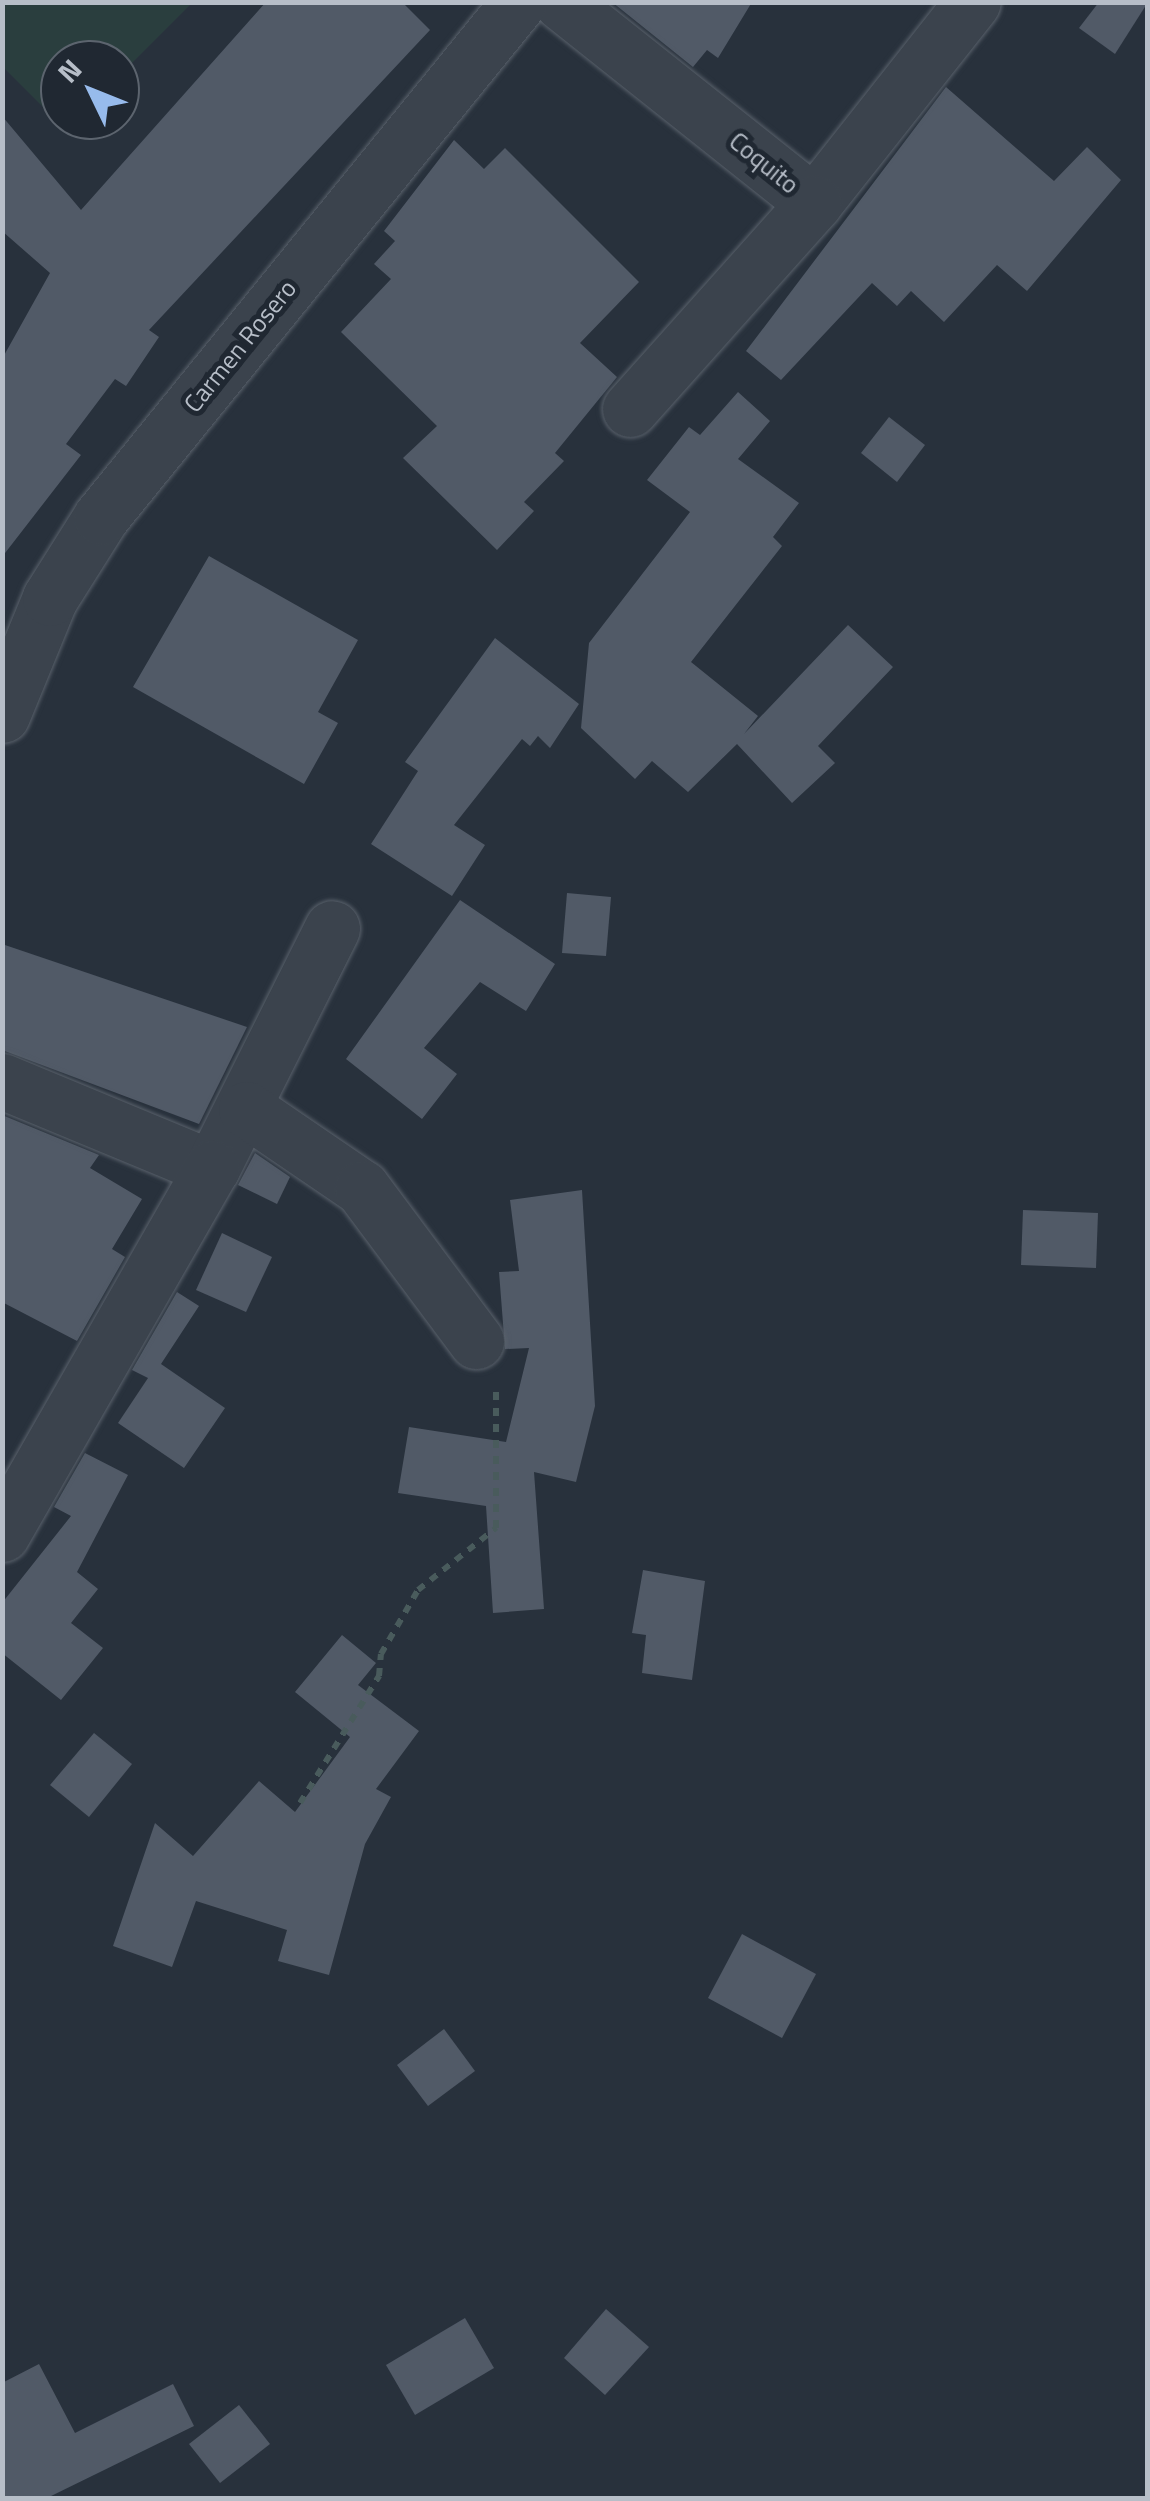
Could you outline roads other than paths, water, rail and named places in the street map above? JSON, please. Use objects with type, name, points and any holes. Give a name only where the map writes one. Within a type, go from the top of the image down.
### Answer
[{"type":"street","name":"Carmen Rosero","points":[[2,715],[50,598],[101,517],[519,2]]},
{"type":"street","name":"Coquito","points":[[561,2],[814,202],[973,2]]},
{"type":"street","points":[[630,410],[814,202]]},
{"type":"street","points":[[2,1534],[246,1109],[332,928]]},
{"type":"street","points":[[2,1081],[212,1168]]},
{"type":"street","points":[[246,1109],[362,1188],[476,1341]]}]
